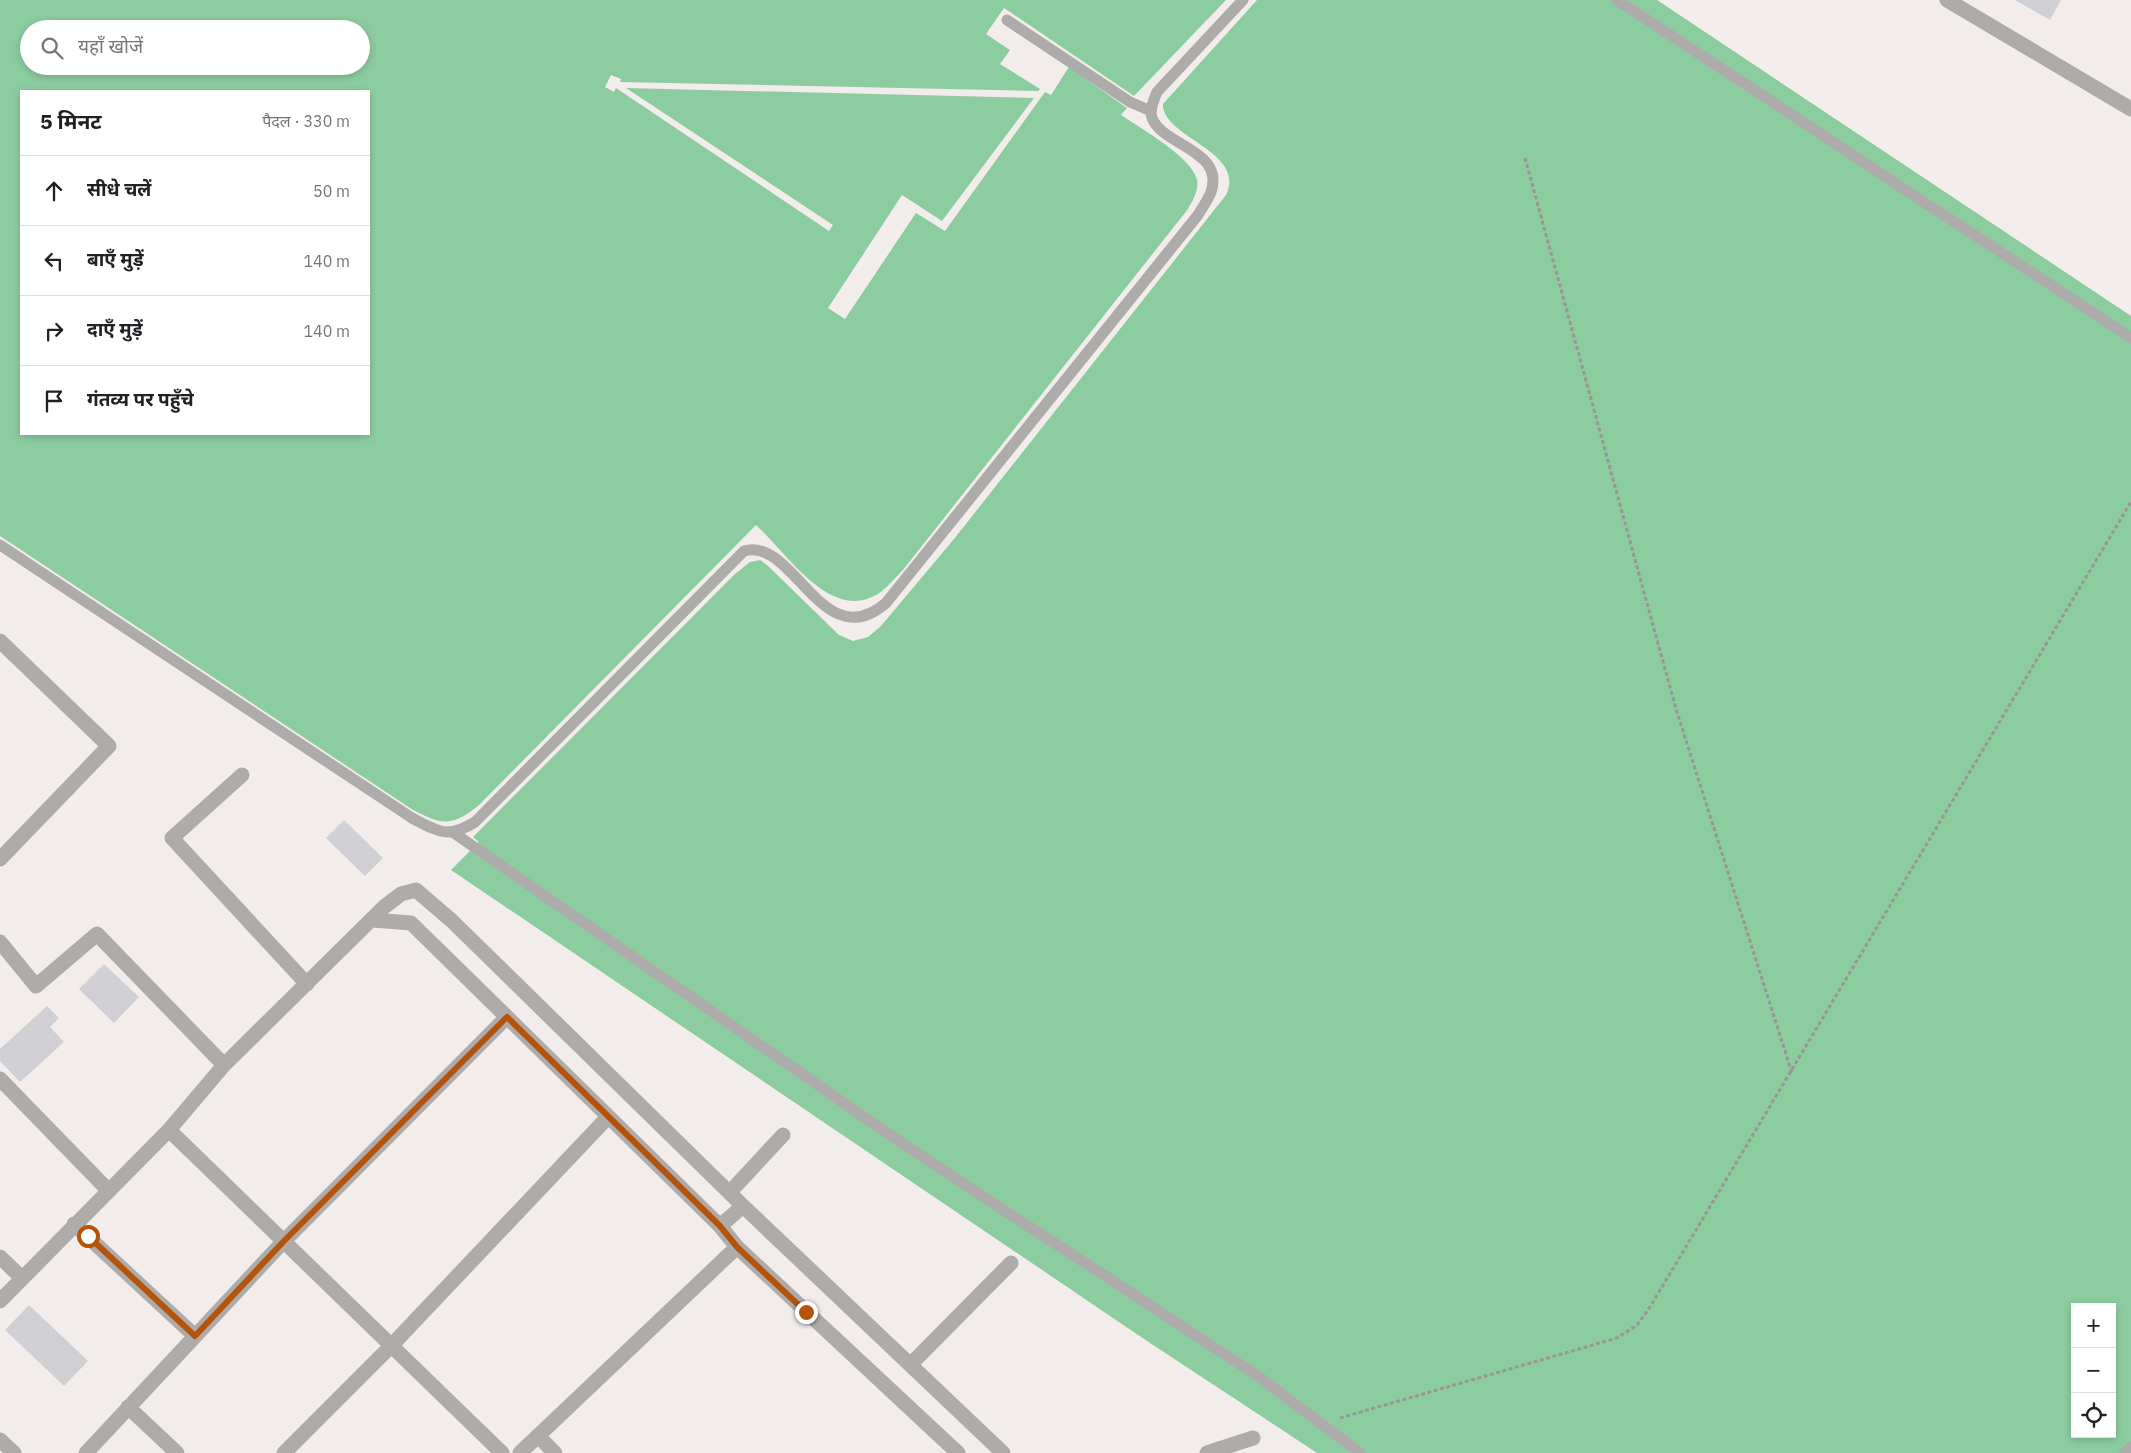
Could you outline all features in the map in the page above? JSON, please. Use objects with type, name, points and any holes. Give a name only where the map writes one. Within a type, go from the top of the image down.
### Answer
[{"type":"street","points":[[1947,0],[2131,108]]},
{"type":"street","points":[[0,641],[109,746],[0,859]]},
{"type":"street","points":[[242,775],[172,838],[307,984]]},
{"type":"street","points":[[0,1301],[168,1130],[224,1065],[373,920],[384,907],[401,894],[416,890],[452,921],[743,1206],[1003,1453]]},
{"type":"street","points":[[373,920],[411,923],[720,1226],[737,1247],[958,1453]]},
{"type":"street","points":[[0,942],[36,986],[96,934],[224,1065]]},
{"type":"street","points":[[86,1453],[283,1242],[507,1017]]},
{"type":"street","points":[[0,1079],[108,1190]]},
{"type":"street","points":[[292,1450],[608,1117]]},
{"type":"street","points":[[168,1130],[502,1453]]},
{"type":"street","points":[[730,1192],[783,1135]]},
{"type":"street","points":[[720,1226],[743,1206]]},
{"type":"street","points":[[74,1224],[195,1336]]},
{"type":"street","points":[[520,1453],[737,1247]]},
{"type":"street","points":[[0,1257],[22,1278]]},
{"type":"street","points":[[911,1364],[1011,1263]]},
{"type":"street","points":[[128,1407],[177,1453]]},
{"type":"street","points":[[538,1437],[555,1453]]},
{"type":"street","points":[[1208,1453],[1253,1438]]},
{"type":"street","points":[[0,1440],[14,1453]]},
{"type":"lane","points":[[454,833],[475,822],[744,551],[753,549],[771,554],[817,599],[845,616],[861,618],[874,614],[886,602],[1185,231],[1206,201],[1212,190],[1212,177],[1208,165],[1200,156],[1158,126],[1153,119],[1151,111],[1157,92],[1243,0]]},
{"type":"lane","points":[[1616,0],[2131,338]]},
{"type":"lane","points":[[1007,20],[1130,102],[1151,111]]},
{"type":"lane","points":[[0,545],[412,818],[430,827],[454,833],[898,1141],[1258,1376],[1360,1453]]},
{"type":"lane","points":[[2124,1453],[2131,1447]]},
{"type":"path","points":[[1525,158],[1676,710],[1792,1073]]},
{"type":"path","points":[[1321,1423],[1618,1338],[1637,1325],[1650,1307],[1792,1073],[2131,502]]},
{"type":"green space","points":[[0,0],[1226,0],[1134,96],[1004,8],[986,34],[1010,50],[1000,64],[1040,89],[1038,91],[620,82],[621,79],[611,75],[605,87],[614,92],[616,88],[829,231],[833,225],[626,88],[1034,98],[942,221],[902,195],[828,308],[845,319],[916,213],[945,231],[1045,92],[1051,95],[1069,67],[1127,108],[1121,115],[1164,144],[1186,162],[1197,180],[1197,187],[1188,209],[903,570],[885,589],[860,601],[843,599],[826,592],[796,567],[756,525],[478,806],[461,818],[446,822],[432,819],[413,810],[0,536]]},
{"type":"green space","points":[[1257,0],[1657,0],[2131,316],[2131,1453],[1317,1453],[1147,1341],[451,870],[479,842],[473,837],[735,574],[750,562],[760,560],[767,565],[839,635],[853,641],[868,637],[881,626],[954,539],[1226,195],[1229,180],[1225,167],[1215,156],[1175,126],[1166,116],[1163,104]]},
{"type":"building","points":[[2015,0],[2061,0],[2050,20]]},
{"type":"building","points":[[344,820],[383,858],[365,876],[326,838]]},
{"type":"building","points":[[104,964],[139,997],[114,1023],[79,989]]},
{"type":"building","points":[[47,1006],[59,1018],[50,1027],[64,1042],[20,1082],[0,1061],[0,1049]]},
{"type":"building","points":[[29,1305],[88,1361],[64,1386],[5,1330]]},
{"type":"route","points":[[88,1236],[195,1336],[283,1242],[507,1017],[720,1226],[737,1247],[806,1312]]}]
